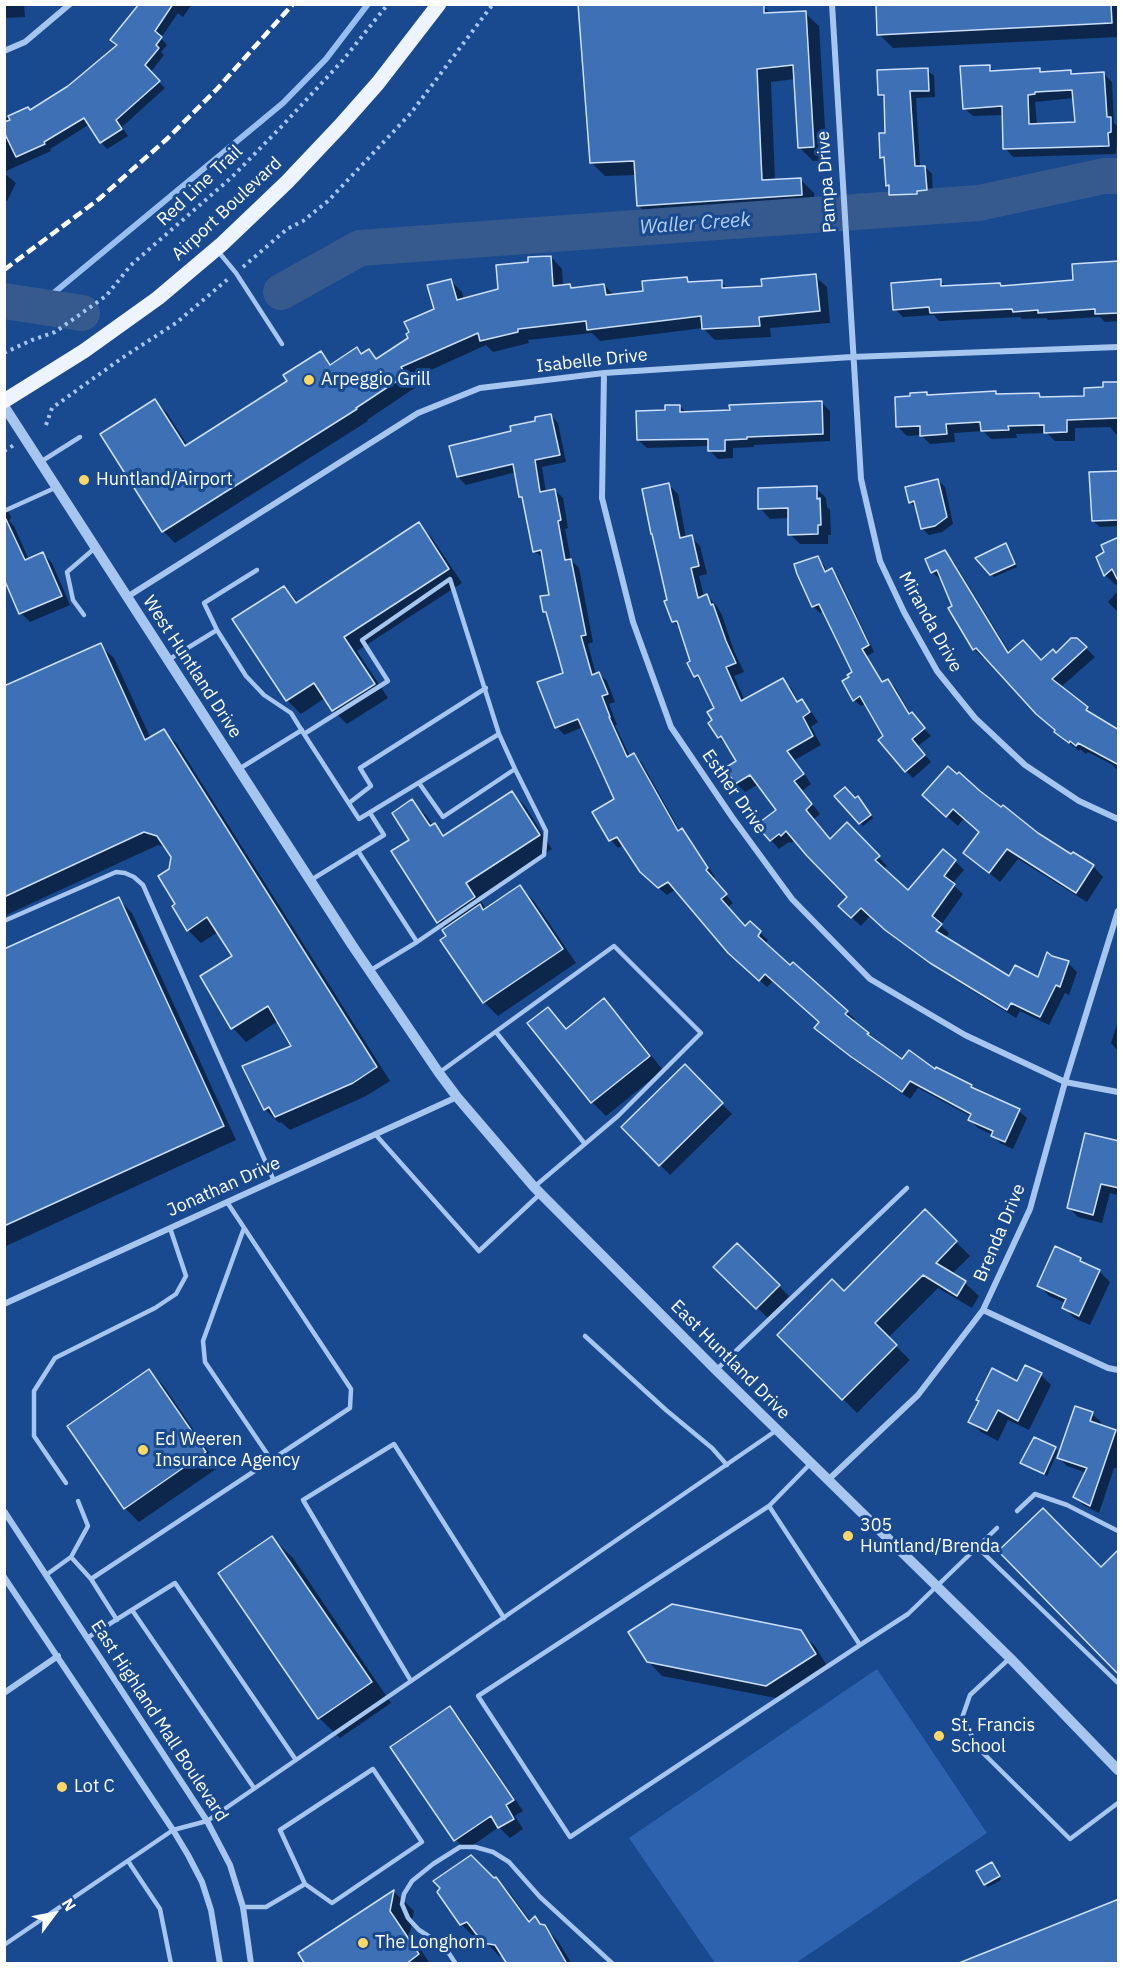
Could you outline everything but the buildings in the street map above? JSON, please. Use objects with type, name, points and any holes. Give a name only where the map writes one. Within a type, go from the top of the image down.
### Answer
[{"type":"main road","name":"Airport Boulevard","points":[[4,400],[84,351],[158,298],[216,249],[287,182],[340,126],[378,84],[439,4]]},
{"type":"street","name":"Pampa Drive","points":[[832,4],[852,357]]},
{"type":"street","points":[[4,51],[25,42],[68,6]]},
{"type":"street","name":"Isabelle Drive","points":[[127,597],[426,409],[480,388],[604,373],[852,357],[1119,347]]},
{"type":"street","name":"Miranda Drive","points":[[852,357],[861,479],[880,561],[904,612],[937,671],[975,718],[1025,765],[1080,801],[1119,819]]},
{"type":"street","name":"Esther Drive","points":[[604,373],[603,498],[633,622],[671,727],[732,817],[792,899],[870,980],[965,1035],[1065,1082],[1119,1092]]},
{"type":"street","name":"West Huntland Drive","points":[[4,406],[352,945]]},
{"type":"street","name":"Brenda Drive","points":[[828,1479],[918,1395],[983,1310],[1030,1209],[1065,1082],[1119,911]]},
{"type":"street","name":"East Huntland Drive","points":[[352,945],[457,1097],[537,1190],[716,1370],[1010,1658],[1119,1770]]},
{"type":"street","name":"Jonathan Drive","points":[[4,1304],[457,1097]]},
{"type":"street","points":[[983,1310],[1108,1368],[1119,1370]]},
{"type":"street","name":"East Highland Mall Boulevard","points":[[4,1511],[207,1821],[230,1865],[243,1907],[251,1964]]},
{"type":"street","points":[[4,1577],[173,1830],[202,1882],[211,1910],[220,1964]]},
{"type":"street","points":[[4,1693],[58,1656]]},
{"type":"lane","points":[[216,249],[236,273],[282,344]]},
{"type":"lane","points":[[40,462],[80,437]]},
{"type":"lane","points":[[4,511],[57,487]]},
{"type":"lane","points":[[84,615],[73,600],[68,572],[95,548]]},
{"type":"lane","points":[[257,570],[204,603],[217,630],[246,676],[264,695],[291,713],[359,819],[500,734]]},
{"type":"lane","points":[[239,770],[388,681],[362,640],[450,579],[500,734],[546,831],[544,855],[417,942],[370,971]]},
{"type":"lane","points":[[168,660],[217,630]]},
{"type":"lane","points":[[349,803],[371,786],[360,768],[486,688]]},
{"type":"lane","points":[[419,783],[443,817],[515,769]]},
{"type":"lane","points":[[311,880],[384,835],[370,813]]},
{"type":"lane","points":[[358,851],[417,942]]},
{"type":"lane","points":[[4,921],[116,872],[134,877],[143,885],[274,1181]]},
{"type":"lane","points":[[375,1134],[479,1251],[537,1190],[618,1116],[701,1033],[614,946],[439,1073]]},
{"type":"lane","points":[[496,1032],[585,1144]]},
{"type":"lane","points":[[716,1370],[907,1188]]},
{"type":"lane","points":[[91,1579],[350,1408],[351,1389],[227,1202]]},
{"type":"lane","points":[[66,1483],[34,1436],[34,1391],[55,1358],[155,1308],[176,1294],[186,1276],[170,1228]]},
{"type":"lane","points":[[244,1228],[203,1341],[205,1362],[272,1461]]},
{"type":"lane","points":[[585,1336],[666,1410],[712,1448],[727,1465]]},
{"type":"lane","points":[[4,1944],[173,1830],[207,1821],[777,1430]]},
{"type":"lane","points":[[411,1681],[303,1500],[394,1444],[504,1618]]},
{"type":"lane","points":[[811,1463],[769,1506],[478,1696],[570,1837],[908,1614],[997,1528]]},
{"type":"lane","points":[[1017,1511],[1035,1494],[1066,1505],[1119,1531]]},
{"type":"lane","points":[[46,1575],[71,1557],[88,1526],[78,1501]]},
{"type":"lane","points":[[769,1506],[860,1644]]},
{"type":"lane","points":[[977,1547],[1119,1683]]},
{"type":"lane","points":[[71,1557],[91,1579],[117,1620]]},
{"type":"lane","points":[[87,1638],[175,1583],[296,1760]]},
{"type":"lane","points":[[132,1610],[254,1788]]},
{"type":"lane","points":[[1010,1658],[970,1695],[962,1718],[979,1749],[1070,1839],[1119,1803]]},
{"type":"lane","points":[[373,1769],[422,1842],[332,1903],[304,1884],[280,1830],[373,1769]]},
{"type":"lane","points":[[456,1964],[444,1946],[413,1924],[402,1904],[404,1894],[412,1881],[460,1847],[475,1847],[493,1852],[509,1862],[540,1898],[613,1964]]},
{"type":"lane","points":[[128,1861],[160,1909],[171,1964]]},
{"type":"lane","points":[[243,1907],[266,1907],[304,1884]]},
{"type":"path","name":"Red Line Trail","points":[[4,353],[54,332],[106,297],[131,265],[232,177],[284,125],[343,60],[388,4]]},
{"type":"path","points":[[248,262],[287,229],[303,221],[328,201],[411,113],[493,4]]},
{"type":"path","points":[[46,425],[52,408],[176,323],[222,284]]},
{"type":"path","points":[[4,451],[16,444]]},
{"type":"shaded area","points":[[877,1669],[987,1833],[796,1963],[715,1963],[629,1838]]},
{"type":"waterway","points":[[38,306],[283,103],[326,59],[368,4]]},
{"type":"waterway","name":"Waller Creek","points":[[281,292],[360,248],[979,203],[1104,176],[1118,176]]},
{"type":"waterway","name":"Waller Creek","points":[[4,301],[82,313]]},
{"type":"railway","points":[[4,270],[99,199],[168,138],[217,89],[293,4]]},
{"type":"place","name":"Arpeggio Grill","points":[[309,380]]},
{"type":"place","name":"Huntland/Airport","points":[[84,480]]},
{"type":"place","name":"Ed Weeren Insurance Agency","points":[[143,1450]]},
{"type":"place","name":"305 Huntland/Brenda","points":[[848,1536]]},
{"type":"place","name":"St. Francis School","points":[[939,1736]]},
{"type":"place","name":"Lot C","points":[[62,1787]]},
{"type":"place","name":"The Longhorn","points":[[363,1943]]}]
